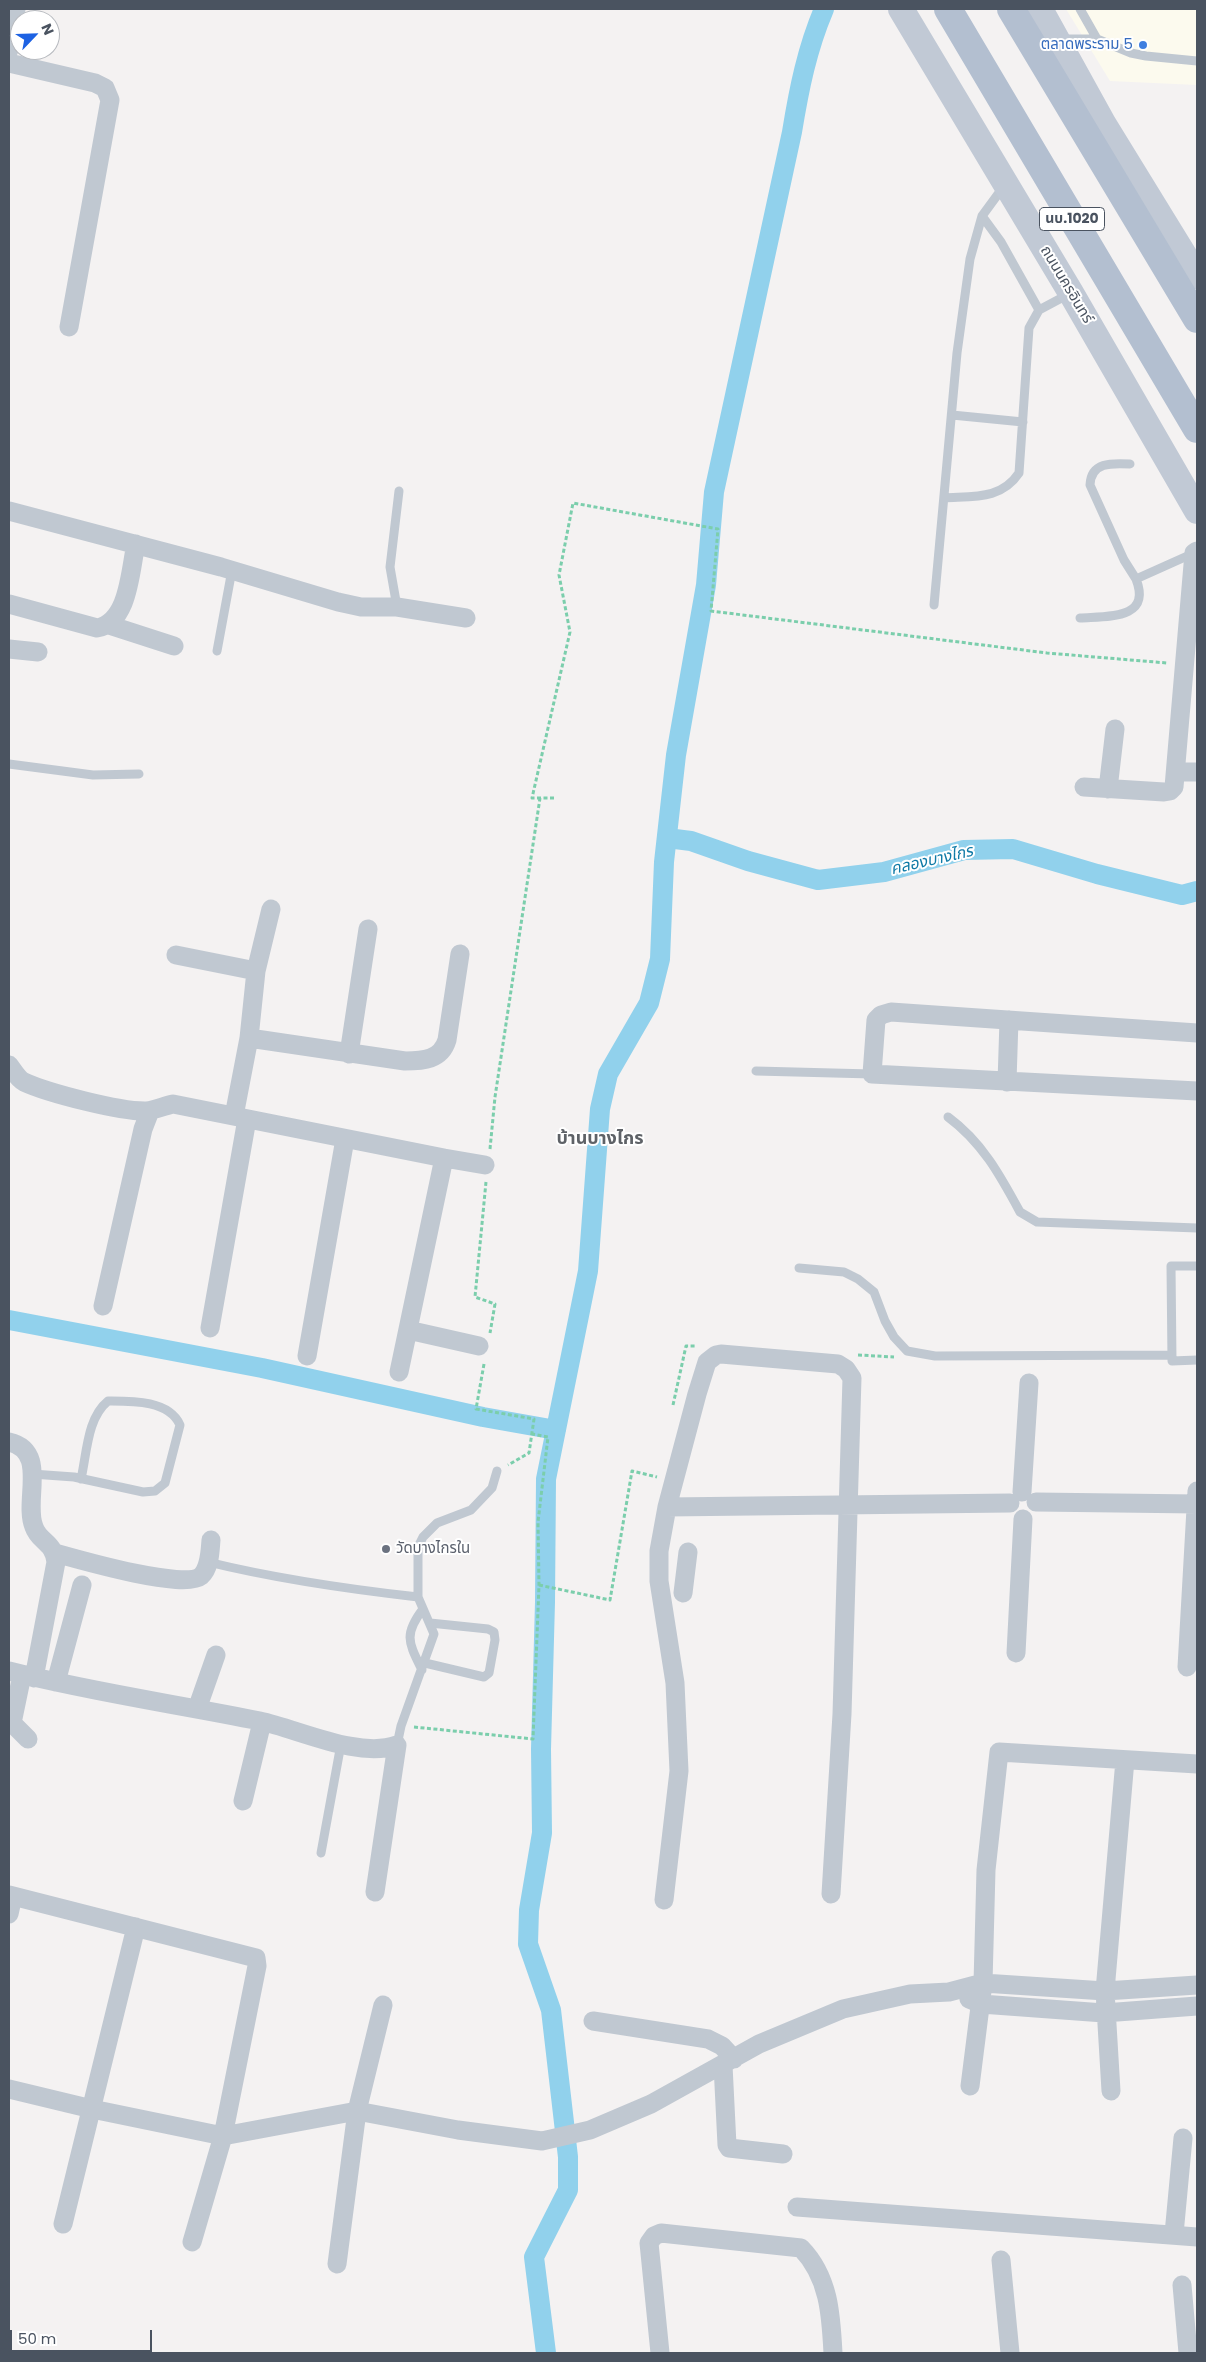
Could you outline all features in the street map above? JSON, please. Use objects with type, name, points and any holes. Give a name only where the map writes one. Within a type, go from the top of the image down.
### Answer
[{"type":"main road","name":"ถนนนครอินทร์","points":[[901,9],[1071,293],[1197,510]]},
{"type":"main road","name":"นบ.1020","points":[[948,9],[1197,428]]},
{"type":"main road","name":"นบ.1020","points":[[1011,9],[1197,319]]},
{"type":"main road","points":[[1040,9],[1103,123],[1197,276]]},
{"type":"street","points":[[9,50],[16,9]]},
{"type":"street","points":[[9,63],[95,83],[105,88],[110,100],[69,327]]},
{"type":"street","points":[[9,511],[232,570],[361,607],[397,607],[466,618]]},
{"type":"street","points":[[109,625],[122,611],[136,544]]},
{"type":"street","points":[[1084,787],[1170,791],[1174,786],[1196,552]]},
{"type":"street","points":[[9,604],[97,628],[109,625],[174,646]]},
{"type":"street","points":[[9,649],[38,652]]},
{"type":"street","points":[[1108,789],[1115,730]]},
{"type":"street","points":[[1176,772],[1197,772]]},
{"type":"street","points":[[210,1328],[241,1118],[256,971],[271,909]]},
{"type":"street","points":[[349,1054],[368,929]]},
{"type":"street","points":[[248,1038],[349,1054],[419,1061],[433,1058],[444,1050],[460,954]]},
{"type":"street","points":[[176,955],[256,971]]},
{"type":"street","points":[[1197,1033],[891,1012],[882,1015],[876,1020],[872,1074],[1197,1091]]},
{"type":"street","points":[[1007,1082],[1009,1020]]},
{"type":"street","points":[[9,1065],[16,1083],[76,1099],[137,1111],[150,1111],[160,1106],[173,1104],[444,1158],[487,1164]]},
{"type":"street","points":[[103,1306],[143,1129],[150,1111]]},
{"type":"street","points":[[306,1356],[346,1139]]},
{"type":"street","points":[[399,1372],[444,1158]]},
{"type":"street","points":[[408,1330],[484,1350]]},
{"type":"street","points":[[664,1900],[679,1771],[675,1683],[658,1575],[659,1551],[667,1507],[696,1394],[707,1362],[716,1355],[721,1354],[838,1364],[846,1369],[852,1378],[850,1506],[842,1714],[831,1894]]},
{"type":"street","points":[[1016,1653],[1023,1519],[1034,1514],[1023,1499],[1029,1382]]},
{"type":"street","points":[[9,1442],[19,1444],[29,1456],[32,1474],[34,1527],[55,1553],[56,1562],[22,1675],[12,1723],[28,1739]]},
{"type":"street","points":[[667,1507],[850,1506],[1023,1499],[1197,1500],[1187,1667]]},
{"type":"street","points":[[55,1553],[133,1573],[195,1580],[203,1574],[208,1562],[211,1540]]},
{"type":"street","points":[[661,1597],[691,1591],[688,1552]]},
{"type":"street","points":[[56,1682],[82,1585]]},
{"type":"street","points":[[197,1709],[216,1655]]},
{"type":"street","points":[[22,1675],[262,1722],[341,1744],[386,1749],[397,1745],[376,1892]]},
{"type":"street","points":[[243,1801],[262,1722]]},
{"type":"street","points":[[970,2086],[983,1983],[986,1870],[999,1752],[1197,1764]]},
{"type":"street","points":[[1111,2091],[1104,2012],[1125,1760]]},
{"type":"street","points":[[9,1914],[11,1895],[256,1958],[257,1966],[223,2136],[192,2242]]},
{"type":"street","points":[[63,2224],[136,1927]]},
{"type":"street","points":[[9,2089],[92,2109],[223,2136],[357,2111],[458,2130],[542,2141],[590,2130],[651,2104],[759,2044],[843,2009],[910,1994],[949,1992],[983,1983],[1105,1991],[1197,1984]]},
{"type":"street","points":[[949,1992],[981,2004],[1104,2012],[1197,2006]]},
{"type":"street","points":[[337,2264],[357,2111],[383,2005]]},
{"type":"street","points":[[593,2021],[708,2040],[722,2046],[729,2062],[727,2145],[729,2148],[783,2154]]},
{"type":"street","points":[[1174,2234],[1183,2138]]},
{"type":"street","points":[[797,2207],[1197,2237]]},
{"type":"street","points":[[660,2353],[649,2243],[654,2236],[661,2233],[801,2248],[812,2259],[827,2292],[831,2316],[833,2353]]},
{"type":"street","points":[[1002,2260],[1010,2353]]},
{"type":"street","points":[[1182,2285],[1188,2353]]},
{"type":"lane","points":[[1080,9],[1098,39]]},
{"type":"lane","points":[[1057,39],[1098,39],[1131,53],[1197,61]]},
{"type":"lane","points":[[934,605],[957,353],[970,260],[982,216],[1006,184]]},
{"type":"lane","points":[[982,216],[1001,242],[1039,310]]},
{"type":"lane","points":[[944,498],[992,496],[1003,491],[1013,483],[1019,474],[1029,328],[1039,310],[1071,293]]},
{"type":"lane","points":[[952,415],[1023,422]]},
{"type":"lane","points":[[1080,618],[1130,612],[1137,606],[1140,597],[1136,579],[1124,560],[1090,485],[1090,476],[1096,468],[1104,464],[1130,464]]},
{"type":"lane","points":[[397,607],[390,567],[399,491]]},
{"type":"lane","points":[[1136,579],[1196,552]]},
{"type":"lane","points":[[217,651],[232,570]]},
{"type":"lane","points":[[9,764],[93,775],[139,774]]},
{"type":"lane","points":[[756,1071],[872,1074]]},
{"type":"lane","points":[[948,1117],[966,1130],[982,1147],[1020,1212],[1028,1219],[1037,1222],[1197,1228]]},
{"type":"lane","points":[[1197,1266],[1171,1266],[1172,1361],[1197,1360]]},
{"type":"lane","points":[[799,1268],[844,1272],[858,1279],[874,1292],[884,1321],[894,1337],[907,1350],[935,1356],[1172,1355]]},
{"type":"lane","points":[[32,1474],[81,1479],[143,1492],[155,1491],[165,1483],[180,1425],[177,1419],[169,1412],[140,1401],[108,1401],[98,1409],[81,1479]]},
{"type":"lane","points":[[397,1745],[401,1726],[434,1634],[418,1597],[416,1558],[418,1547],[423,1537],[437,1524],[471,1510],[492,1488],[497,1472]]},
{"type":"lane","points":[[208,1562],[256,1574],[331,1587],[418,1597]]},
{"type":"lane","points":[[423,1609],[412,1624],[409,1635],[411,1647],[424,1666],[484,1677],[489,1674],[495,1640],[494,1632],[488,1629],[430,1623]]},
{"type":"lane","points":[[321,1853],[341,1744]]},
{"type":"path","points":[[554,798],[532,798],[570,632],[559,575],[573,504],[718,529],[711,611],[1047,653],[1185,665]]},
{"type":"path","points":[[497,1472],[529,1452],[534,1419],[476,1409],[484,1350],[496,1304],[475,1297],[495,1097],[540,798]]},
{"type":"path","points":[[671,1411],[686,1346],[706,1347]]},
{"type":"path","points":[[852,1355],[901,1358]]},
{"type":"path","points":[[401,1726],[533,1739],[539,1584],[538,1522],[548,1436],[532,1434]]},
{"type":"path","points":[[539,1584],[610,1600],[632,1471],[657,1477],[659,1467]]},
{"type":"shaded area","name":"ตลาดพระราม 5","points":[[1066,9],[1197,9],[1197,85],[1110,81]]},
{"type":"waterway","points":[[546,2353],[534,2257],[568,2190],[568,2157],[551,2010],[528,1944],[529,1910],[542,1833],[541,1749],[546,1479],[588,1271],[600,1109],[608,1074],[649,1003],[660,959],[664,862],[676,755],[706,585],[714,492],[808,54],[824,9]]},
{"type":"waterway","name":"คลองบางไกร","points":[[667,838],[691,841],[748,861],[818,880],[884,872],[964,850],[1013,849],[1097,874],[1182,895],[1197,891]]},
{"type":"waterway","points":[[9,1320],[262,1368],[483,1417],[556,1430]]},
{"type":"place","name":"ตลาดพระราม 5","points":[[1143,45]]},
{"type":"place","name":"วัดบางไกรใน","points":[[386,1549]]},
{"type":"district","name":"บ้านบางไกร","points":[[600,1139]]}]
